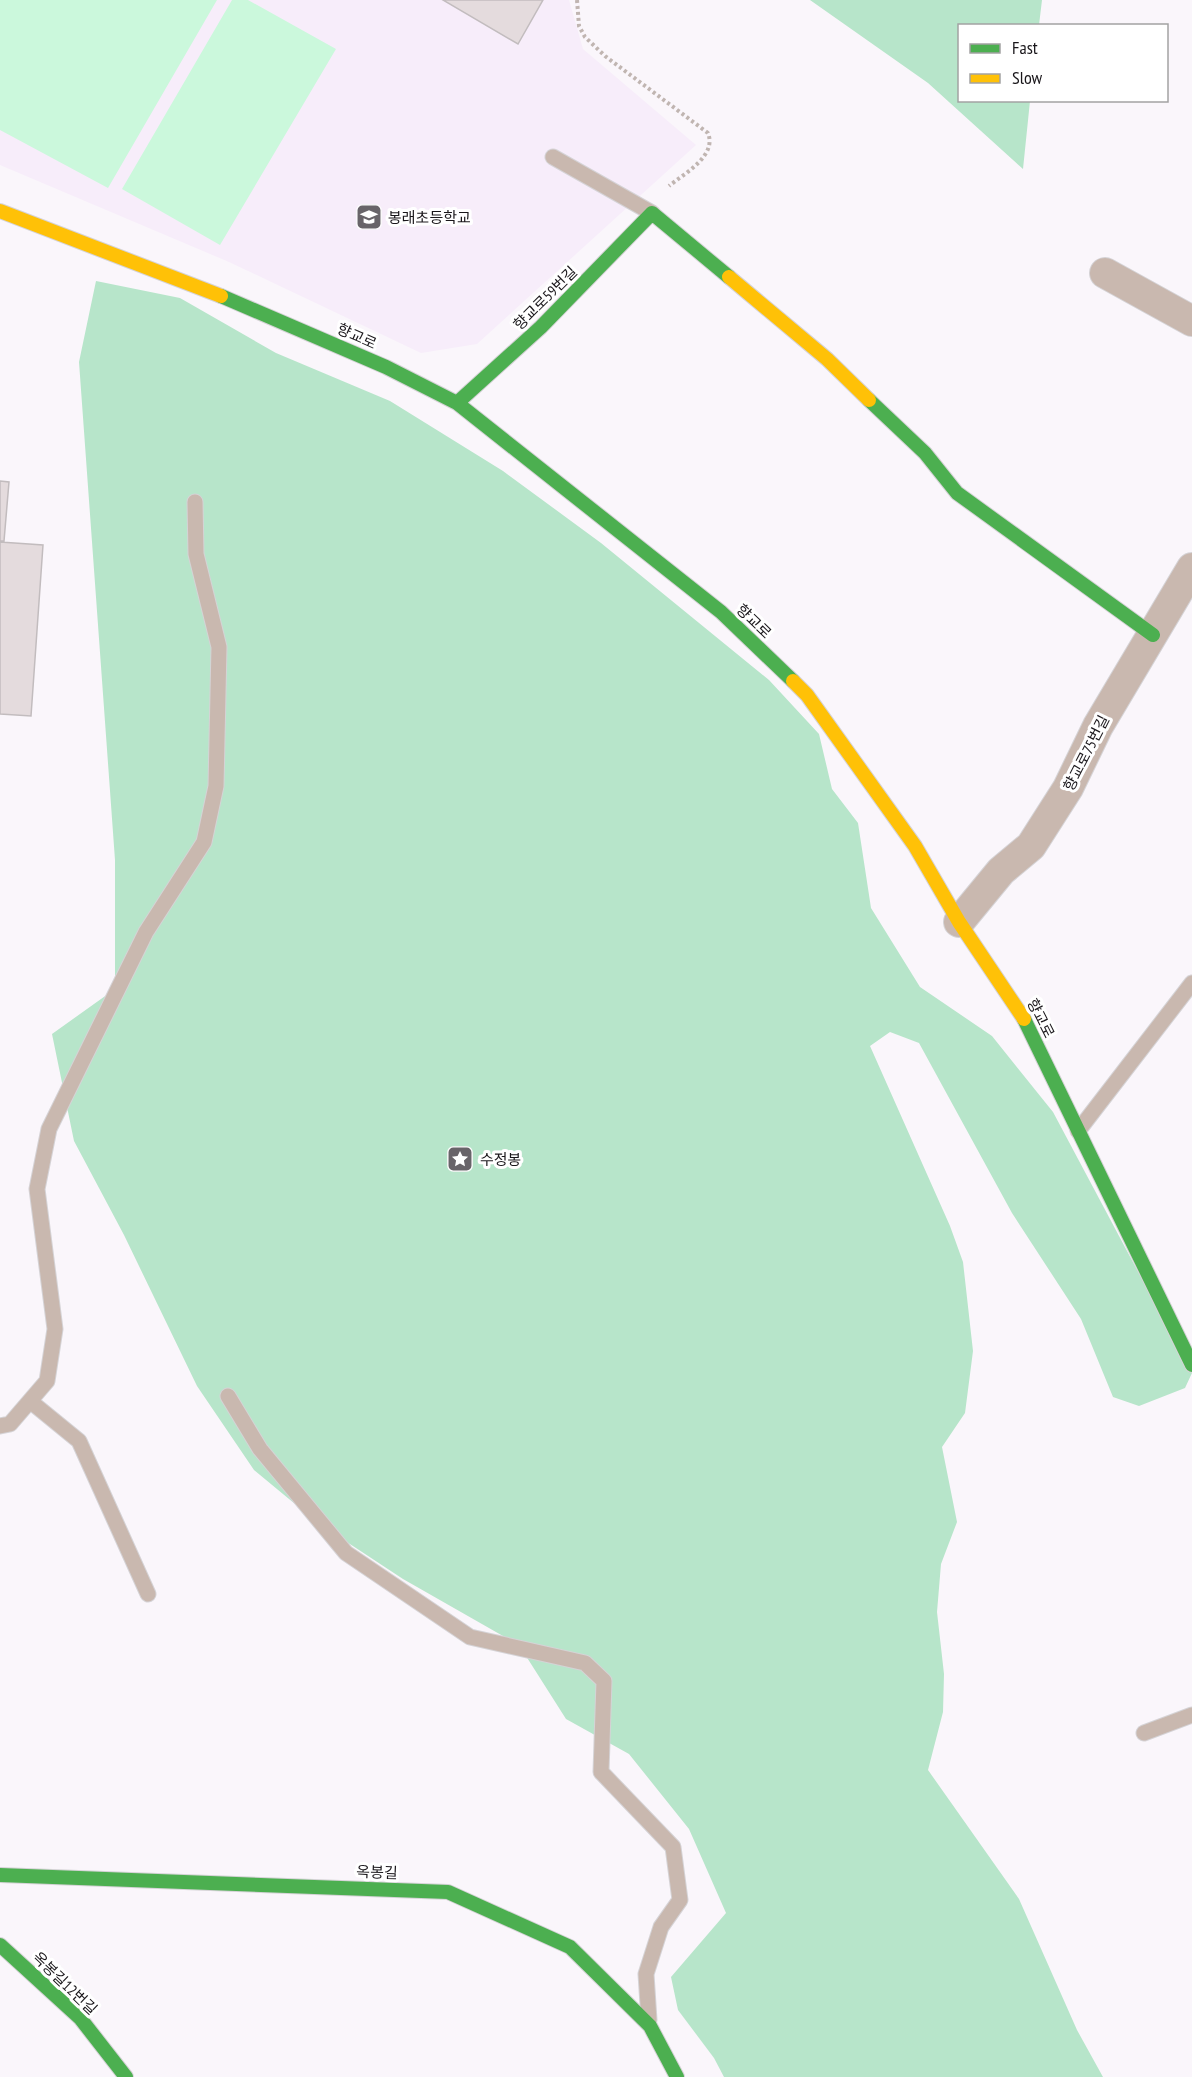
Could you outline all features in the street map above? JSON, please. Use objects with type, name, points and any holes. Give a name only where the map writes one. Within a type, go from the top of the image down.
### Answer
[{"type":"street","name":"향교로","points":[[0,211],[122,254],[243,304],[428,386],[458,403],[721,612],[807,695],[915,846],[959,922],[1019,1008],[1192,1365]]},
{"type":"street","name":"향교로59번길","points":[[458,403],[541,327],[650,211]]},
{"type":"street","points":[[650,211],[827,359],[925,453],[957,493],[1153,635]]},
{"type":"street","points":[[1105,273],[1192,321]]},
{"type":"street","name":"향교로75번길","points":[[959,922],[1001,870],[1031,846],[1068,788],[1098,726],[1192,568]]},
{"type":"street","name":"옥봉길","points":[[0,1875],[448,1892],[570,1947],[650,2026],[677,2077]]},
{"type":"street","name":"옥봉길12번길","points":[[0,1945],[80,2018],[126,2077]]},
{"type":"lane","points":[[553,157],[650,211]]},
{"type":"lane","points":[[0,1426],[10,1424],[47,1381],[55,1329],[37,1189],[49,1130],[146,932],[204,842],[216,786],[219,647],[196,554],[195,502]]},
{"type":"lane","points":[[1078,1131],[1192,983]]},
{"type":"lane","points":[[228,1396],[260,1449],[346,1553],[470,1636],[585,1663],[604,1681],[601,1772],[673,1847],[681,1900],[661,1927],[646,1974],[650,2026]]},
{"type":"lane","points":[[30,1401],[79,1441],[148,1594]]},
{"type":"lane","points":[[1144,1733],[1192,1715]]},
{"type":"path","points":[[577,0],[579,26],[585,37],[605,56],[699,124],[708,133],[711,141],[701,159],[660,194],[650,211]]},
{"type":"shaded area","name":"봉래초등학교","points":[[0,0],[569,0],[583,49],[696,145],[477,344],[421,353],[229,262],[0,165]]},
{"type":"green space","points":[[0,0],[217,0],[108,188],[0,130]]},
{"type":"green space","points":[[232,0],[248,0],[336,49],[220,245],[122,189]]},
{"type":"green space","points":[[810,0],[1042,0],[1039,24],[958,24],[958,102],[1030,102],[1023,169],[928,83]]},
{"type":"green space","points":[[96,281],[180,298],[276,353],[390,401],[503,471],[601,543],[769,680],[819,734],[832,789],[858,823],[871,908],[920,987],[992,1036],[1053,1112],[1192,1373],[1185,1388],[1139,1406],[1113,1397],[1081,1319],[1012,1213],[919,1043],[890,1032],[870,1046],[950,1226],[963,1262],[973,1351],[965,1413],[942,1447],[957,1522],[941,1564],[937,1612],[944,1674],[943,1712],[928,1770],[1019,1899],[1077,2030],[1103,2077],[724,2077],[714,2058],[678,2010],[671,1977],[726,1913],[689,1829],[629,1754],[566,1719],[519,1645],[403,1579],[318,1523],[254,1470],[197,1386],[124,1235],[74,1141],[52,1034],[115,989],[115,860],[79,362]]},
{"type":"building","points":[[443,0],[543,0],[518,44]]},
{"type":"building","points":[[0,481],[9,482],[4,541],[0,541]]},
{"type":"building","points":[[0,542],[43,545],[31,716],[0,714]]},
{"type":"traffic: fast","points":[[457,403],[541,327],[652,213],[729,277]]},
{"type":"traffic: fast","points":[[221,296],[386,367],[457,403],[721,612],[793,681]]},
{"type":"traffic: fast","points":[[869,400],[925,453],[957,493],[1153,635]]},
{"type":"traffic: fast","points":[[1024,1019],[1192,1365]]},
{"type":"traffic: fast","points":[[0,1875],[448,1892],[570,1947],[650,2026],[677,2077]]},
{"type":"traffic: fast","points":[[0,1945],[80,2018],[126,2077]]},
{"type":"traffic: slow","points":[[0,211],[221,296]]},
{"type":"traffic: slow","points":[[729,277],[827,359],[869,400]]},
{"type":"traffic: slow","points":[[793,681],[807,695],[915,846],[959,922],[1024,1019]]},
{"type":"place","name":"봉래초등학교","points":[[369,217]]},
{"type":"place","name":"수정봉","points":[[460,1159]]}]
